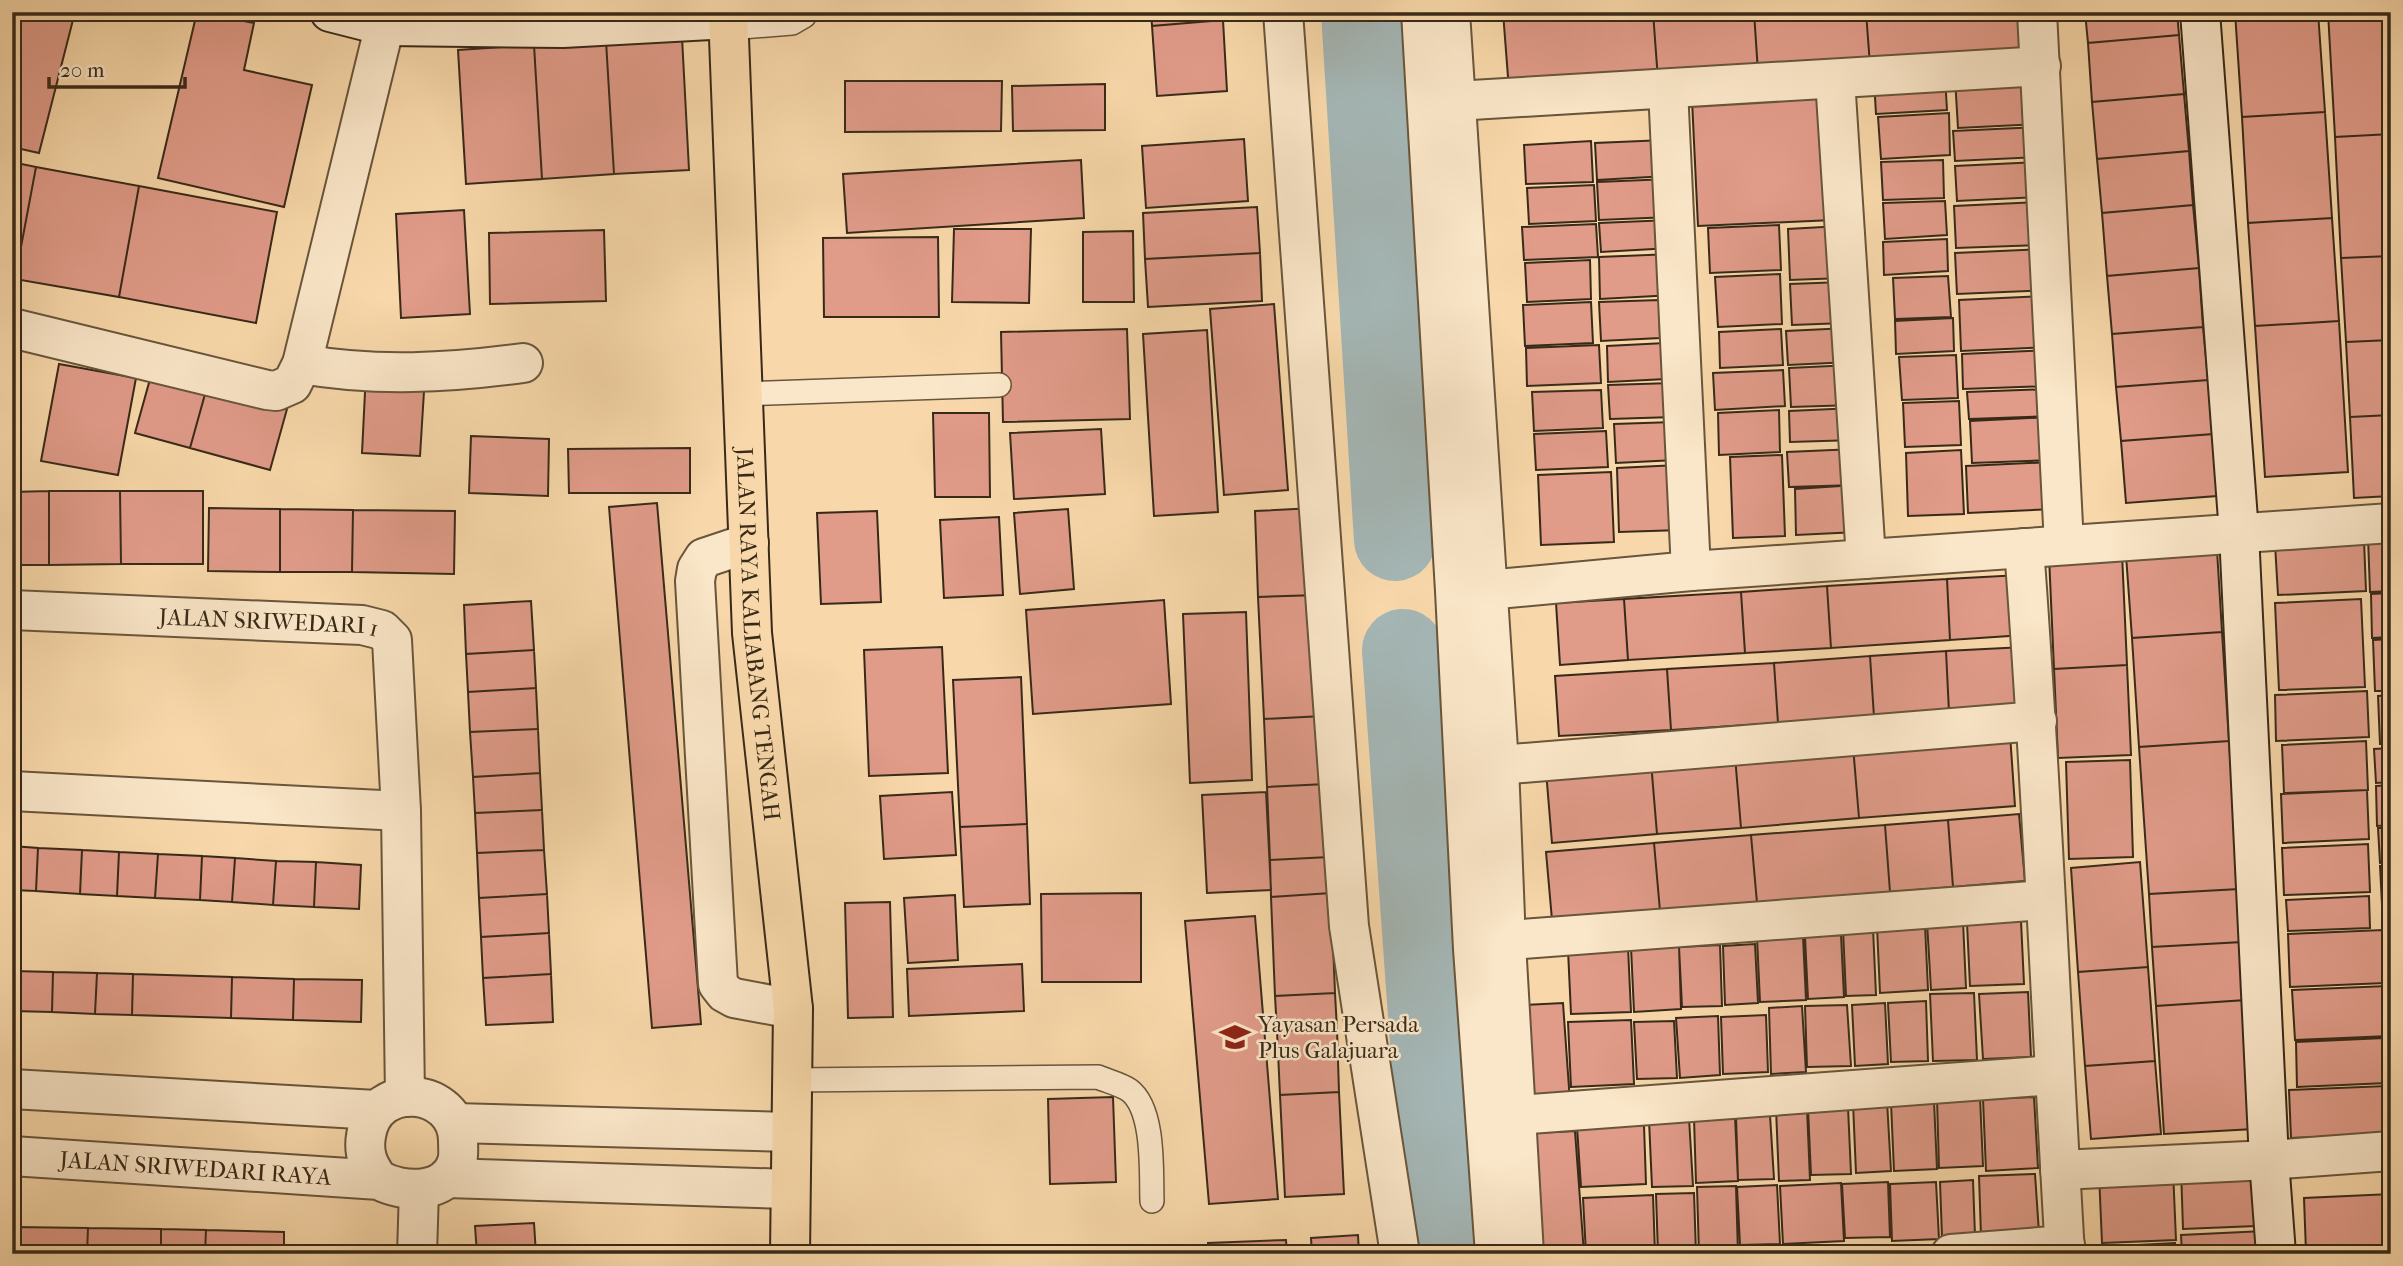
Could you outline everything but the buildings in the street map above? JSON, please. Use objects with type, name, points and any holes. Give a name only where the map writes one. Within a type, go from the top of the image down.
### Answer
[{"type":"main road","name":"JALAN RAYA KALIABANG TENGAH","points":[[729,20],[752,634],[793,1009],[790,1254]]},
{"type":"street","points":[[330,12],[387,19],[563,28],[729,20]]},
{"type":"street","points":[[1283,12],[1349,926],[1401,1254]]},
{"type":"street","points":[[1421,12],[1473,949],[1495,1254]]},
{"type":"street","points":[[1450,12],[1499,765],[1524,1254]]},
{"type":"street","points":[[2036,12],[2041,66],[2064,545]]},
{"type":"street","points":[[2200,12],[2239,533],[2269,1160],[2276,1254]]},
{"type":"street","points":[[12,328],[267,390],[276,391],[292,384],[302,364],[387,19]]},
{"type":"street","points":[[1455,101],[2041,66]]},
{"type":"street","points":[[1835,79],[1866,559]]},
{"type":"street","points":[[1668,89],[1691,571]]},
{"type":"street","points":[[302,364],[340,371],[441,372],[523,363]]},
{"type":"street","points":[[1487,590],[1691,571],[2391,523]]},
{"type":"street","points":[[749,543],[704,558],[697,569],[695,581],[718,984],[733,998],[793,1009]]},
{"type":"street","points":[[1951,1254],[2065,1250],[2044,900],[2037,721],[2024,548]]},
{"type":"street","name":"JALAN SRIWEDARI 1","points":[[12,610],[362,625],[382,630],[392,640],[401,811],[390,1103]]},
{"type":"street","points":[[1499,765],[2037,721]]},
{"type":"street","points":[[12,791],[401,811]]},
{"type":"street","points":[[1506,943],[1522,939],[2044,900]]},
{"type":"street","points":[[1517,1115],[2054,1075]]},
{"type":"street","points":[[12,1089],[390,1103],[421,1098],[436,1103],[447,1111],[455,1123],[458,1137],[457,1162],[433,1184],[416,1254]]},
{"type":"street","points":[[390,1103],[366,1131],[364,1147],[366,1160],[379,1180],[393,1187],[433,1184],[789,1189]]},
{"type":"street","points":[[455,1123],[791,1132]]},
{"type":"street","points":[[2060,1170],[2391,1151]]},
{"type":"street","name":"JALAN SRIWEDARI RAYA","points":[[12,1156],[379,1180]]},
{"type":"lane","points":[[729,20],[792,23],[804,16],[805,12]]},
{"type":"lane","points":[[742,394],[999,385]]},
{"type":"lane","points":[[792,1080],[1098,1077],[1130,1091],[1141,1109],[1150,1132],[1152,1202]]},
{"type":"waterway","points":[[1362,12],[1395,540]]},
{"type":"waterway","points":[[1403,650],[1446,1254]]},
{"type":"place","name":"Yayasan Persada Plus Galajuara","points":[[1235,1037]]}]
